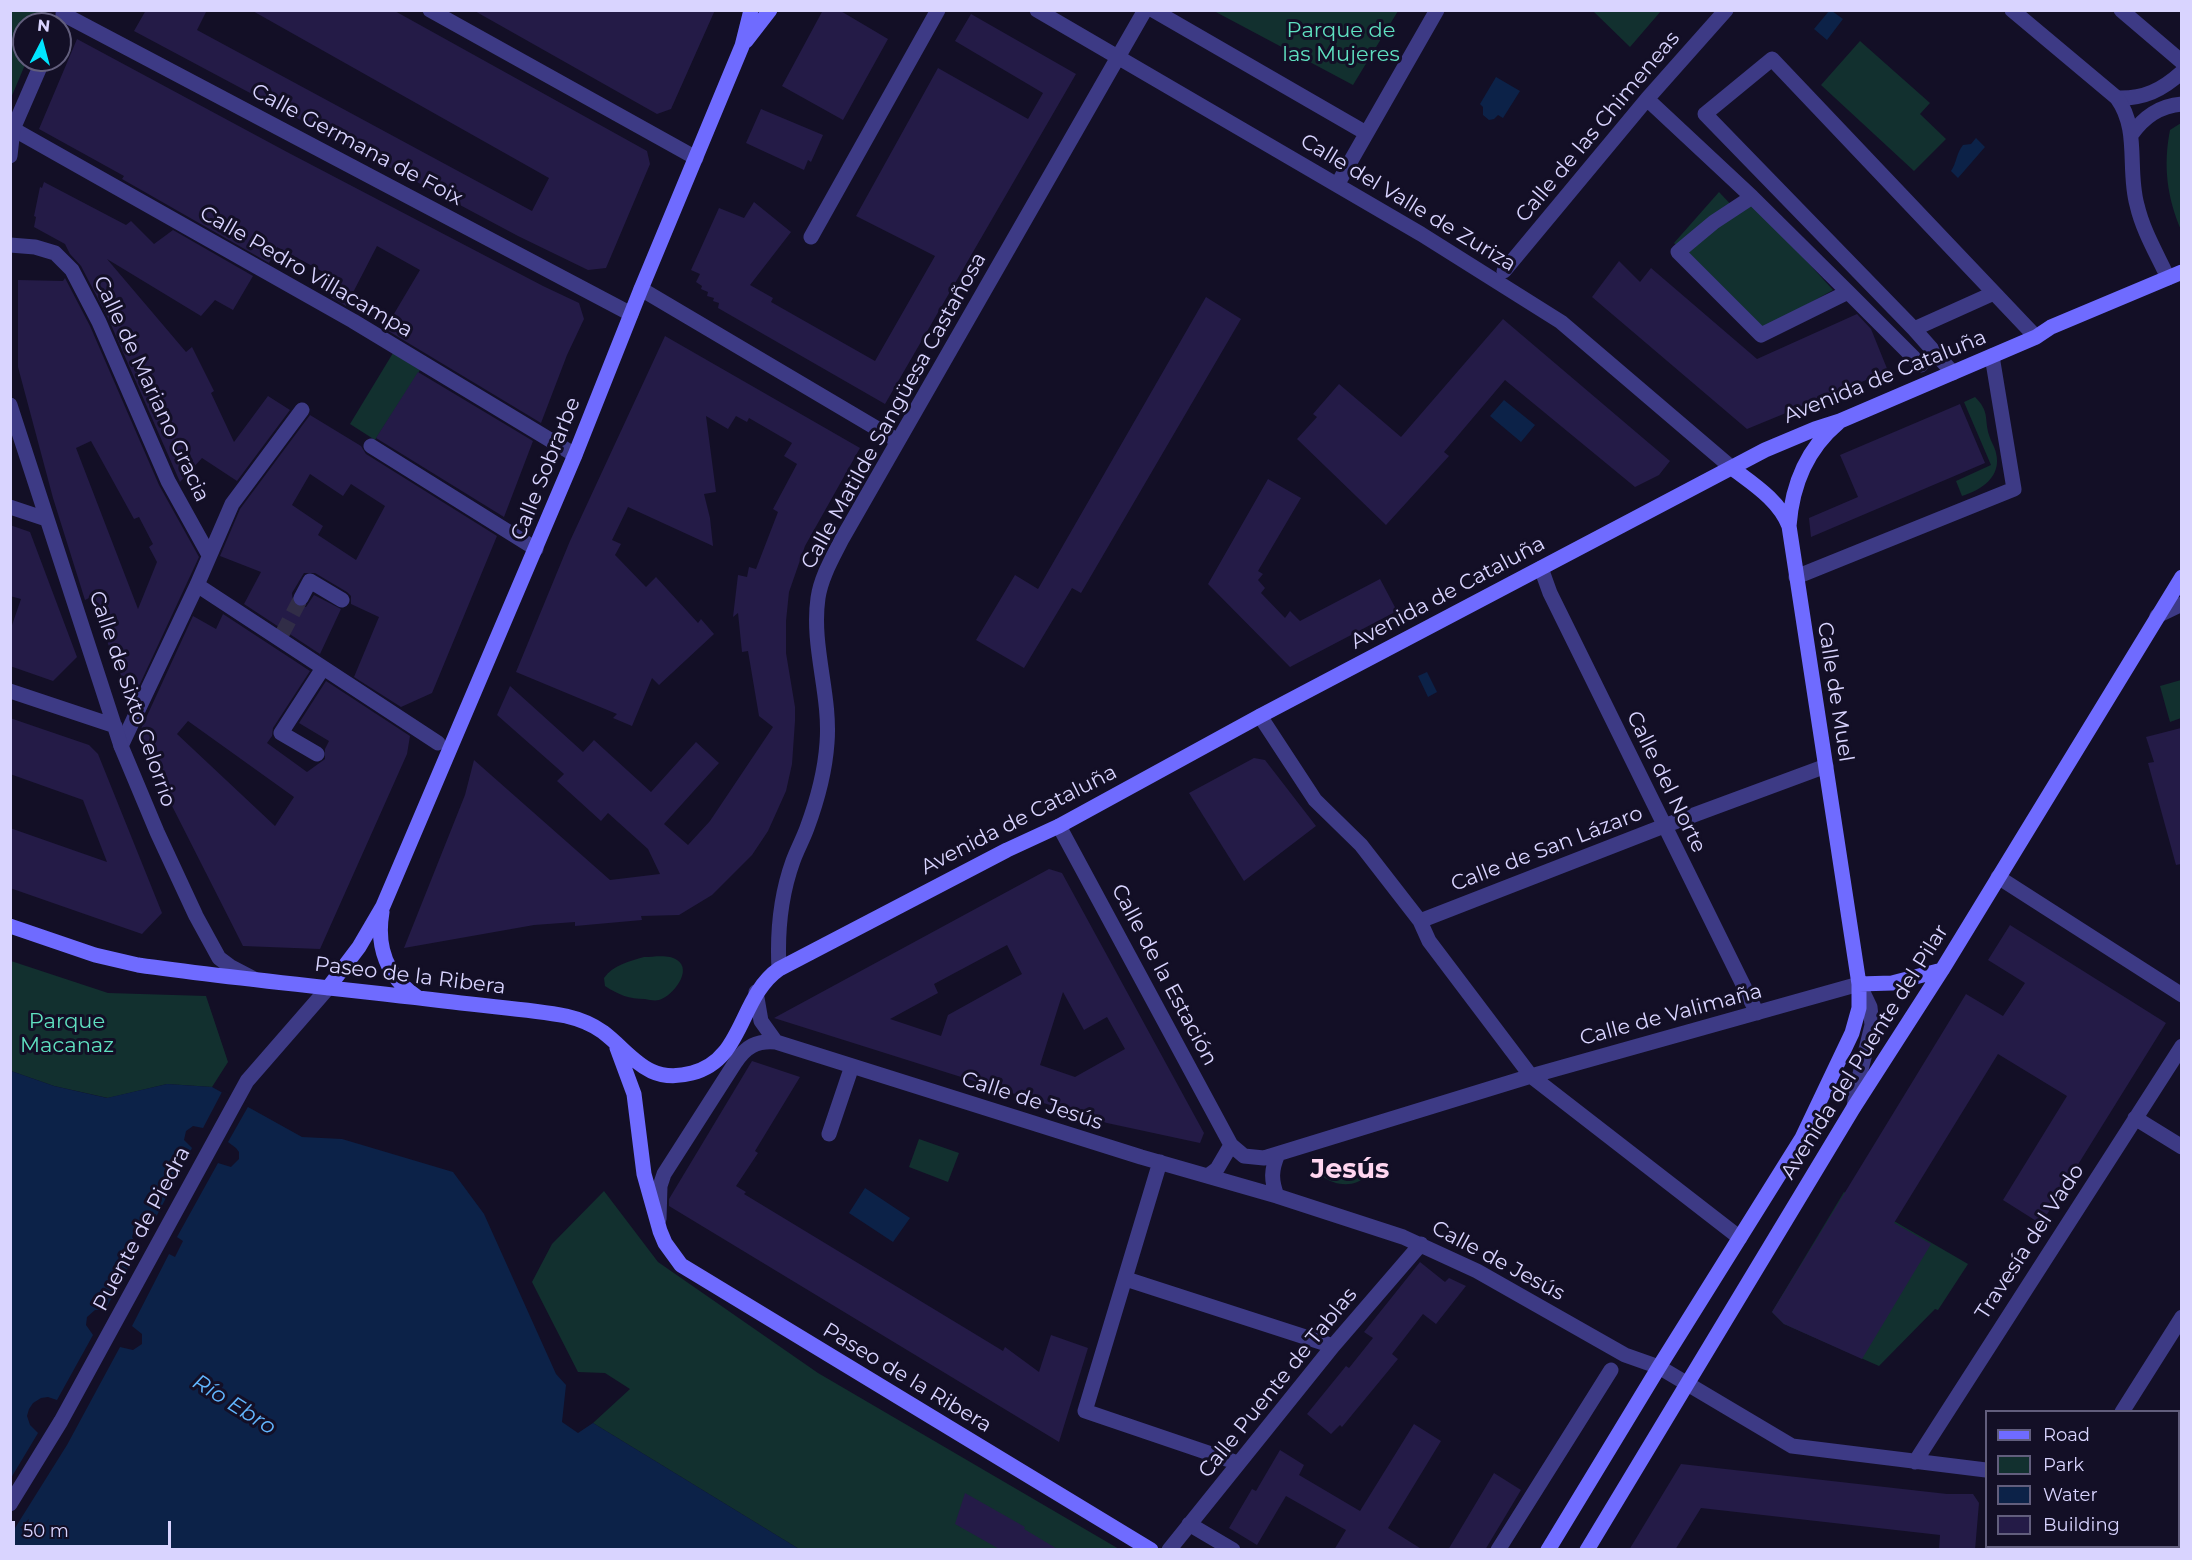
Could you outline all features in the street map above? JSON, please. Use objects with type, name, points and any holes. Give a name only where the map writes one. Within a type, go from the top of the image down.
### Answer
[{"type":"main road","points":[[742,46],[751,10]]},
{"type":"main road","points":[[742,46],[770,10]]},
{"type":"main road","name":"Calle Sobrarbe","points":[[328,988],[359,947],[383,906],[536,549],[742,46]]},
{"type":"main road","name":"Avenida de Cataluña","points":[[616,1045],[630,1058],[652,1071],[664,1075],[693,1073],[715,1062],[723,1055],[737,1034],[756,992],[779,969],[1007,850],[1059,826],[1260,716],[1775,445],[1840,421],[1953,373],[2036,337],[2051,327],[2175,275]]},
{"type":"main road","name":"Calle de Muel","points":[[1840,421],[1819,441],[1803,468],[1793,496],[1789,526],[1860,984]]},
{"type":"main road","points":[[1732,468],[1774,502],[1789,526]]},
{"type":"main road","name":"Avenida del Puente del Pilar","points":[[1587,1550],[1854,1107],[1942,970],[2181,577]]},
{"type":"main road","name":"Calle Sobrarbe","points":[[383,906],[380,935],[384,959],[395,978],[417,997]]},
{"type":"main road","name":"Paseo de la Ribera","points":[[10,926],[118,962],[417,997],[577,1019],[598,1029],[616,1045],[634,1094],[644,1174],[665,1244],[681,1265],[1150,1550]]},
{"type":"main road","points":[[1860,984],[1892,983],[1942,970]]},
{"type":"main road","name":"Avenida del Puente del Pilar","points":[[1548,1550],[1802,1138],[1852,1033],[1859,1008],[1860,984]]},
{"type":"street","points":[[430,10],[696,158]]},
{"type":"street","points":[[811,237],[938,10]]},
{"type":"street","name":"Calle del Valle de Zuriza","points":[[1037,10],[1421,234],[1561,322],[1732,468]]},
{"type":"street","name":"Calle Matilde Sangüesa Castañosa","points":[[779,969],[777,941],[782,901],[793,860],[807,828],[818,792],[827,741],[827,707],[815,621],[818,596],[826,569],[1145,10]]},
{"type":"street","points":[[1154,10],[1366,133]]},
{"type":"street","points":[[1336,185],[1437,10]]},
{"type":"street","name":"Calle de las Chimeneas","points":[[1504,271],[1647,99],[1726,10]]},
{"type":"street","points":[[2012,10],[2117,98],[2127,114],[2137,206],[2148,236],[2175,275]]},
{"type":"street","points":[[2121,10],[2181,62]]},
{"type":"street","name":"Calle Germana de Foix","points":[[72,21],[631,314]]},
{"type":"street","points":[[1953,373],[1914,329],[1705,114],[1772,59],[2036,337]]},
{"type":"street","points":[[10,156],[12,128],[38,72]]},
{"type":"street","points":[[2117,98],[2151,94],[2165,86],[2181,72]]},
{"type":"street","points":[[1647,99],[1752,197],[1921,365]]},
{"type":"street","points":[[2131,135],[2151,114],[2169,105],[2181,104]]},
{"type":"street","name":"Calle Pedro Villacampa","points":[[12,128],[353,321],[575,455]]},
{"type":"street","points":[[1752,197],[1714,222],[1678,252],[1761,335],[1848,292]]},
{"type":"street","name":"Calle de Mariano Gracia","points":[[10,245],[35,247],[55,253],[72,270],[99,322],[168,481],[209,555]]},
{"type":"street","points":[[641,290],[898,441]]},
{"type":"street","points":[[1914,329],[1994,293]]},
{"type":"street","points":[[1796,577],[2014,489],[1992,356]]},
{"type":"street","name":"Calle de Sixto Celorrio","points":[[10,405],[121,746],[178,878],[219,958],[257,980]]},
{"type":"street","points":[[121,746],[197,585],[232,504],[302,410]]},
{"type":"street","points":[[371,446],[536,549]]},
{"type":"street","points":[[10,507],[46,519]]},
{"type":"street","name":"Calle del Norte","points":[[1542,568],[1550,593],[1757,1013]]},
{"type":"street","points":[[301,598],[307,579],[342,600]]},
{"type":"street","points":[[197,585],[281,637],[323,668],[438,743]]},
{"type":"street","points":[[2157,616],[2181,604]]},
{"type":"street","points":[[317,754],[281,733],[323,668]]},
{"type":"street","points":[[10,691],[115,726]]},
{"type":"street","points":[[1260,716],[1316,800],[1361,845],[1420,921],[1429,941],[1531,1076],[1740,1238]]},
{"type":"street","name":"Calle de San Lázaro","points":[[1420,921],[1826,766]]},
{"type":"street","name":"Calle de la Estación","points":[[1059,826],[1231,1145]]},
{"type":"street","points":[[1998,877],[2181,995]]},
{"type":"street","points":[[1854,1107],[1872,1025],[1870,1007],[1860,984]]},
{"type":"street","name":"Calle de Valimaña","points":[[1278,1154],[1531,1076],[1860,984]]},
{"type":"street","name":"Puente de Piedra","points":[[10,1504],[61,1421],[247,1081],[328,988]]},
{"type":"street","points":[[756,992],[761,1021],[776,1042]]},
{"type":"street","name":"Paseo de la Ribera","points":[[659,1225],[660,1186],[674,1156],[741,1054],[752,1044],[766,1041],[776,1042]]},
{"type":"street","name":"Calle de Jesús","points":[[776,1042],[1160,1162],[1277,1196],[1421,1244],[1477,1270],[1625,1355],[1659,1367],[1792,1446],[1985,1470]]},
{"type":"street","name":"Travesía del Vado","points":[[1915,1462],[2181,1046]]},
{"type":"street","points":[[829,1134],[852,1066]]},
{"type":"street","points":[[2134,1118],[2181,1147]]},
{"type":"street","points":[[1209,1175],[1217,1169],[1231,1145],[1239,1153],[1251,1158],[1264,1158],[1278,1154]]},
{"type":"street","points":[[1277,1196],[1272,1167],[1278,1154]]},
{"type":"street","points":[[1160,1162],[1084,1411],[1238,1463]]},
{"type":"street","name":"Calle Puente de Tablas","points":[[1169,1550],[1333,1346],[1421,1244]]},
{"type":"street","points":[[1126,1279],[1333,1346]]},
{"type":"street","points":[[2123,1410],[2181,1317]]},
{"type":"street","points":[[1498,1550],[1611,1370]]},
{"type":"street","points":[[1189,1524],[1233,1550]]},
{"type":"green space","points":[[11,10],[47,11],[12,12],[12,72],[22,72],[11,98]]},
{"type":"green space","name":"Parque de las Mujeres","points":[[1214,11],[1398,11],[1353,85]]},
{"type":"green space","points":[[1593,11],[1661,11],[1630,47]]},
{"type":"green space","points":[[1860,41],[1930,103],[1920,114],[1946,139],[1914,171],[1821,85]]},
{"type":"green space","points":[[2181,123],[2181,230],[2172,206],[2167,156],[2170,130]]},
{"type":"green space","points":[[1719,192],[1737,211],[1752,201],[1833,290],[1760,331],[1674,243]]},
{"type":"green space","points":[[393,353],[420,370],[375,440],[350,424]]},
{"type":"green space","points":[[1975,397],[1985,411],[1997,461],[1996,469],[1983,486],[1962,496],[1956,481],[1991,465],[1964,402]]},
{"type":"green space","points":[[2181,680],[2181,718],[2170,722],[2160,686]]},
{"type":"green space","points":[[644,957],[670,957],[681,964],[683,970],[679,982],[664,998],[657,1000],[634,998],[605,986],[604,978],[612,970]]},
{"type":"green space","name":"Parque Macanaz","points":[[11,961],[108,993],[206,996],[228,1062],[212,1087],[167,1084],[108,1098],[54,1086],[11,1071]]},
{"type":"green space","points":[[919,1139],[959,1153],[948,1182],[909,1167]]},
{"type":"green space","points":[[1359,1162],[1364,1164],[1367,1175],[1357,1182],[1340,1184],[1323,1177],[1325,1173]]},
{"type":"green space","points":[[604,1191],[658,1262],[818,1373],[1119,1549],[799,1549],[593,1423],[630,1389],[605,1373],[578,1372],[532,1282],[552,1244]]},
{"type":"green space","points":[[1844,1192],[1968,1264],[1938,1310],[1935,1309],[1879,1366],[1784,1324],[1772,1312]]},
{"type":"water","points":[[1829,11],[1843,19],[1827,40],[1814,29]]},
{"type":"water","points":[[1496,77],[1520,91],[1503,118],[1498,115],[1489,120],[1483,115],[1483,107],[1480,104]]},
{"type":"water","points":[[1976,138],[1985,147],[1958,178],[1951,171],[1959,152],[1963,145],[1971,144]]},
{"type":"water","points":[[1504,400],[1535,425],[1521,442],[1490,416]]},
{"type":"water","points":[[1427,672],[1437,692],[1428,697],[1418,676]]},
{"type":"water","name":"Río Ebro","points":[[11,1071],[54,1086],[107,1098],[167,1084],[212,1087],[302,1137],[342,1139],[453,1172],[484,1214],[556,1374],[566,1385],[562,1422],[578,1433],[593,1423],[799,1549],[11,1550]]},
{"type":"water","points":[[865,1188],[910,1218],[893,1242],[849,1213]]},
{"type":"pier","points":[[223,1090],[249,1105],[228,1142],[239,1152],[239,1159],[231,1167],[218,1163],[177,1237],[183,1241],[175,1257],[169,1254],[132,1326],[142,1334],[142,1344],[133,1350],[120,1347],[67,1445],[10,1536],[11,1478],[38,1433],[30,1425],[27,1416],[29,1409],[41,1398],[48,1397],[57,1400],[93,1335],[86,1325],[87,1317],[95,1310],[105,1310],[139,1248],[132,1237],[135,1225],[143,1219],[155,1219],[192,1148],[184,1140],[186,1131],[193,1126],[203,1128]]},
{"type":"building","points":[[146,10],[207,10],[197,30],[532,211],[549,178],[251,10],[393,10],[647,151],[650,164],[606,268],[588,270],[518,236],[134,31]]},
{"type":"building","points":[[473,10],[715,10],[671,109],[657,114]]},
{"type":"building","points":[[823,10],[839,10],[888,39],[843,120],[782,86]]},
{"type":"building","points":[[971,14],[1076,74],[885,404],[718,308],[719,303],[707,296],[708,292],[701,289],[702,286],[696,282],[700,274],[691,270],[719,208],[744,218],[754,202],[791,232],[750,285],[773,298],[771,302],[875,361],[935,256],[856,216],[938,68],[1028,119],[1043,93],[955,41]]},
{"type":"building","points":[[77,39],[287,152],[579,303],[584,319],[567,355],[541,423],[385,329],[420,270],[377,246],[346,306],[331,297],[340,281],[277,247],[269,263],[122,179],[124,176],[39,129],[63,72],[72,72],[72,51]]},
{"type":"building","points":[[761,109],[823,135],[811,162],[808,160],[804,170],[746,143]]},
{"type":"building","points":[[44,182],[126,225],[131,221],[154,244],[173,230],[253,276],[233,310],[215,300],[201,316],[107,259],[186,352],[192,347],[214,391],[211,393],[234,442],[268,396],[290,410],[237,481],[202,458],[180,482],[108,318],[81,266],[70,254],[65,244],[34,227],[40,187],[42,188]]},
{"type":"building","points":[[1619,261],[1640,282],[1651,268],[1757,359],[1857,314],[1871,329],[1888,371],[1747,429],[1592,297]]},
{"type":"building","points":[[65,278],[90,326],[159,485],[199,557],[139,686],[128,692],[89,598],[85,600],[53,498],[18,367],[18,280],[63,281]],"holes":[[[91,441],[134,519],[139,517],[153,544],[149,547],[157,562],[138,609],[76,448]]]},
{"type":"building","points":[[1206,297],[1241,319],[1081,593],[1072,588],[1024,668],[976,640],[1015,575],[1038,589]]},
{"type":"building","points":[[1503,319],[1670,461],[1659,475],[1635,487],[1505,380],[1444,452],[1449,456],[1386,525],[1297,439],[1317,417],[1313,414],[1339,384],[1401,437]]},
{"type":"building","points":[[665,336],[860,448],[805,546],[789,592],[786,653],[795,707],[795,721],[792,764],[786,791],[768,831],[752,855],[712,895],[679,915],[641,916],[642,920],[575,926],[575,922],[534,925],[404,948],[465,795],[474,760],[610,880],[660,874],[648,849],[608,813],[601,821],[557,781],[564,774],[497,715],[510,686],[583,752],[594,740],[651,792],[696,742],[719,763],[664,824],[688,845],[710,821],[773,727],[759,716],[748,651],[742,652],[738,613],[733,617],[738,575],[747,577],[749,567],[756,569],[778,512],[773,509],[797,464],[784,456],[792,443],[749,418],[747,422],[736,416],[728,429],[706,416],[716,492],[704,494],[710,518],[713,546],[628,507],[612,540],[621,544],[615,555],[646,587],[656,577],[698,623],[701,619],[714,634],[659,685],[652,678],[632,726],[613,718],[617,714],[516,672],[570,541]]},
{"type":"building","points":[[418,372],[533,441],[504,517],[376,438]]},
{"type":"building","points":[[1960,404],[1985,463],[1811,537],[1809,518],[1858,497],[1840,455]]},
{"type":"building","points":[[310,415],[361,446],[366,454],[497,536],[432,693],[401,707],[354,677],[379,617],[351,604],[351,596],[347,592],[315,573],[304,573],[292,593],[293,604],[297,607],[306,607],[314,595],[341,609],[320,654],[244,604],[261,572],[220,556],[240,509]],"holes":[[[310,474],[343,496],[351,484],[385,506],[356,560],[318,535],[323,526],[292,505]]]},
{"type":"building","points":[[1268,479],[1301,498],[1258,571],[1263,574],[1258,580],[1265,588],[1261,593],[1285,618],[1290,611],[1300,621],[1380,579],[1397,611],[1290,667],[1208,584]]},
{"type":"building","points":[[10,525],[30,532],[77,657],[53,681],[10,666],[10,631],[21,599],[10,596]]},
{"type":"building","points":[[223,614],[310,671],[273,728],[272,736],[267,743],[307,772],[325,759],[325,749],[329,741],[299,723],[326,681],[410,736],[407,754],[320,949],[243,946],[168,798],[140,731],[193,616],[216,629]],"holes":[[[188,721],[294,797],[275,826],[177,734]]]},
{"type":"building","points":[[10,718],[89,745],[98,754],[162,913],[142,934],[10,888],[10,828],[107,862],[83,800],[10,774]]},
{"type":"building","points":[[2181,728],[2181,864],[2176,865],[2148,763],[2154,762],[2146,737]]},
{"type":"building","points":[[1254,758],[1265,760],[1316,826],[1244,881],[1189,793]]},
{"type":"building","points":[[1049,869],[1062,873],[1204,1133],[1200,1143],[1107,1123],[774,1018]],"holes":[[[1007,945],[1022,974],[948,1015],[941,1036],[890,1019],[938,993],[934,984]],[[1063,992],[1084,1030],[1107,1017],[1125,1049],[1075,1077],[1040,1065]]]},
{"type":"building","points":[[2010,925],[2166,1023],[2041,1224],[2003,1200],[2067,1096],[1998,1054],[1894,1223],[1931,1244],[1862,1359],[1784,1324],[1772,1312],[1966,994],[2003,1016],[2025,983],[1988,960]]},
{"type":"building","points":[[752,1061],[800,1077],[755,1151],[758,1153],[736,1186],[746,1192],[744,1194],[1003,1351],[1005,1347],[1039,1372],[1051,1335],[1088,1348],[1059,1442],[669,1206],[669,1199]]},
{"type":"building","points":[[1420,1262],[1445,1282],[1449,1278],[1466,1286],[1436,1324],[1423,1314],[1392,1354],[1398,1359],[1342,1427],[1340,1425],[1331,1434],[1307,1414],[1346,1366],[1349,1368],[1373,1338],[1364,1332]]},
{"type":"building","points":[[1414,1424],[1441,1441],[1388,1528],[1423,1550],[1334,1550],[1346,1530],[1286,1496],[1257,1545],[1229,1528],[1252,1489],[1256,1491],[1280,1450],[1304,1465],[1299,1475],[1360,1511]]},
{"type":"building","points":[[1681,1464],[1947,1494],[1973,1494],[1979,1503],[1975,1550],[1939,1550],[1940,1535],[1701,1508],[1675,1550],[1629,1550]]},
{"type":"building","points":[[1494,1473],[1521,1490],[1485,1550],[1448,1550]]},
{"type":"building","points":[[965,1493],[1025,1527],[1024,1529],[1059,1550],[1001,1550],[955,1524]]},
{"type":"tunnel","points":[[282,634],[301,598]]},
{"type":"district","name":"Jesús","points":[[1350,1170]]}]
